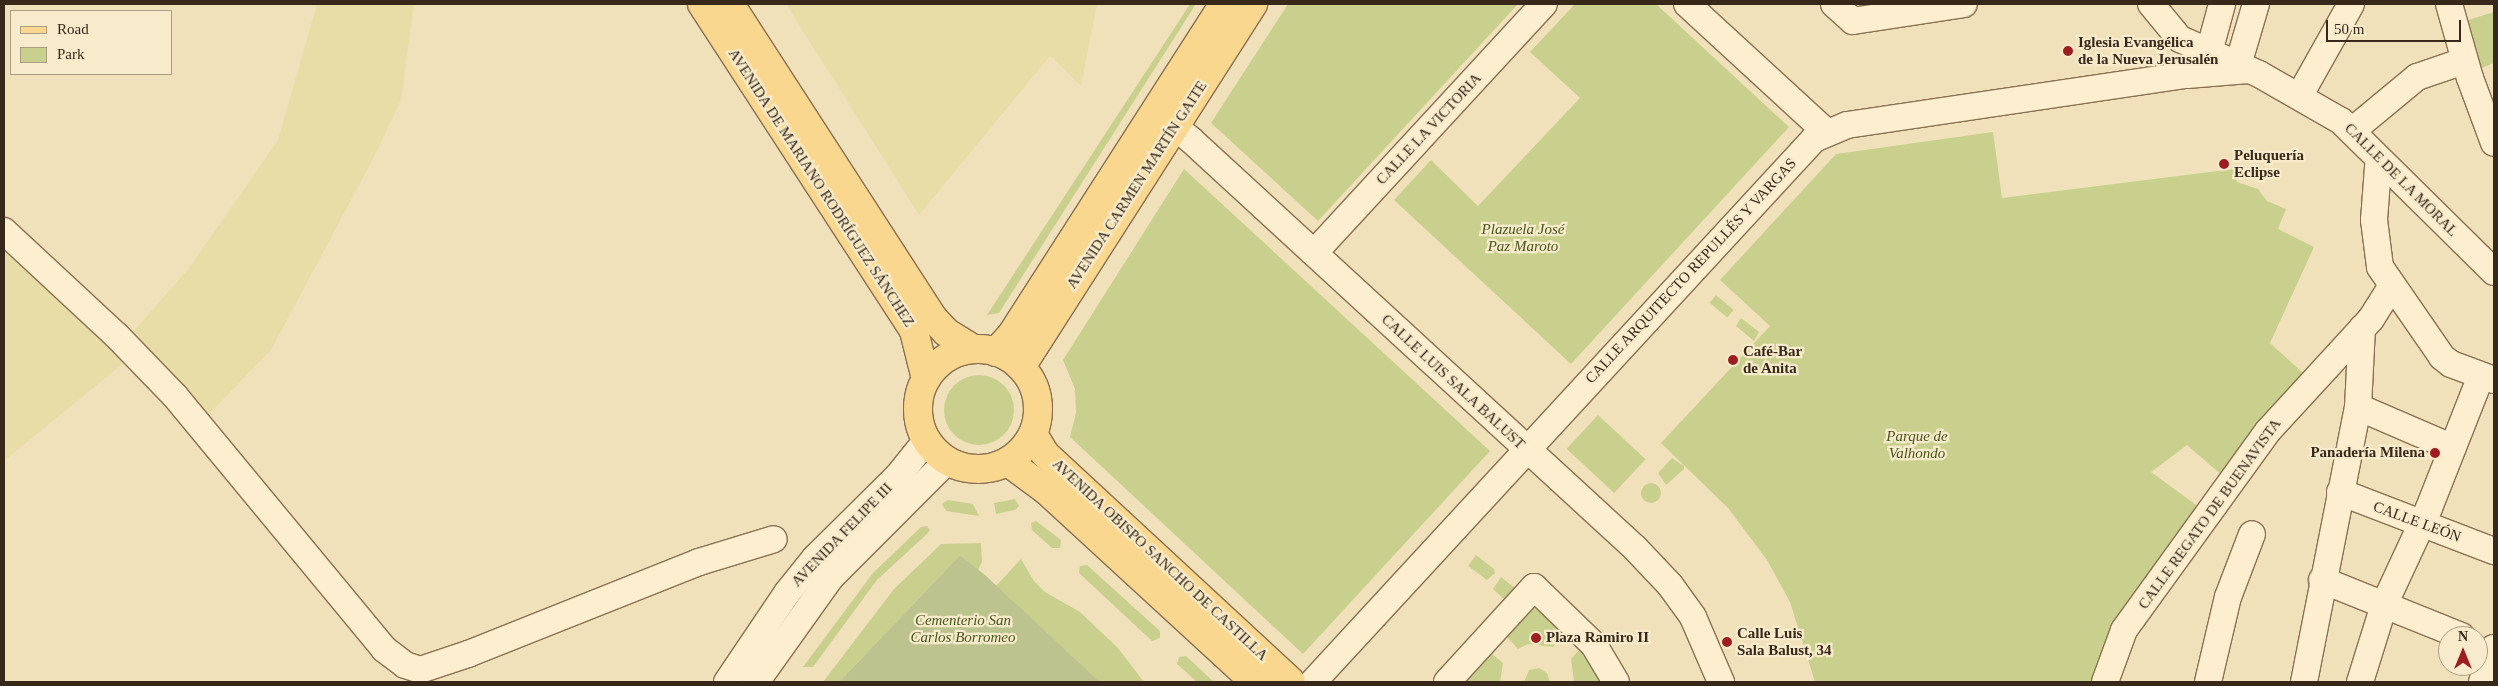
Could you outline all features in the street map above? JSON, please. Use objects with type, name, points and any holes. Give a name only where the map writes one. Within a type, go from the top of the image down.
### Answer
[{"type":"main road","name":"AVENIDA DE MARIANO RODRÍGUEZ SÁNCHEZ","points":[[702,4],[914,331],[926,379]]},
{"type":"main road","name":"AVENIDA DE MARIANO RODRÍGUEZ SÁNCHEZ","points":[[730,4],[933,318],[946,332],[984,350]]},
{"type":"main road","name":"AVENIDA CARMEN MARTÍN GAITE","points":[[984,350],[1012,334],[1224,4]]},
{"type":"main road","name":"AVENIDA CARMEN MARTÍN GAITE","points":[[1021,367],[1253,4]]},
{"type":"main road","points":[[984,350],[1021,367],[1032,381],[1038,399],[1038,417],[1033,434],[1023,450],[1008,462],[977,470],[947,461],[926,441],[918,416],[918,403],[926,379],[946,358],[984,350]]},
{"type":"main road","name":"AVENIDA OBISPO SANCHO DE CASTILLA","points":[[1033,434],[1045,454],[1291,682]]},
{"type":"main road","name":"AVENIDA OBISPO SANCHO DE CASTILLA","points":[[1008,462],[1046,490],[1255,682]]},
{"type":"street","name":"CALLE LA VICTORIA","points":[[1314,253],[1544,4]]},
{"type":"street","points":[[1687,4],[1826,132]]},
{"type":"street","points":[[1834,4],[1853,21],[1964,4]]},
{"type":"street","name":"CALLE DE LA MORAL","points":[[2151,4],[2180,39],[2300,96],[2353,130],[2494,272]]},
{"type":"street","points":[[2186,74],[2199,68],[2222,4]]},
{"type":"street","points":[[2244,68],[2256,4]]},
{"type":"street","points":[[2300,96],[2352,4]]},
{"type":"street","points":[[2449,4],[2464,61],[2494,143]]},
{"type":"street","points":[[2353,130],[2417,77],[2464,61]]},
{"type":"street","name":"CALLE ARQUITECTO REPULLÉS Y VARGAS","points":[[1313,682],[1801,152],[1826,132],[1847,125],[2186,74],[2244,68]]},
{"type":"street","points":[[1146,125],[1163,123],[1175,127]]},
{"type":"street","name":"CALLE LUIS SALA BALUST","points":[[1175,127],[1314,253],[1526,451],[1635,548],[1670,585],[1693,617],[1721,682]]},
{"type":"street","points":[[2360,682],[2384,605],[2421,520],[2429,508],[2453,448],[2488,378],[2442,357],[2391,287],[2380,267],[2374,220],[2378,167]]},
{"type":"street","points":[[4,231],[117,336],[175,396],[384,649],[405,665],[420,670],[468,654],[699,562],[774,539]]},
{"type":"street","name":"CALLE REGATO DE BUENAVISTA","points":[[2104,682],[2124,630],[2268,431],[2362,328],[2391,287]]},
{"type":"street","points":[[2304,682],[2322,580],[2358,407],[2362,328]]},
{"type":"street","points":[[2358,407],[2453,448]]},
{"type":"street","name":"AVENIDA FELIPE III","points":[[727,682],[787,593],[815,558],[898,476],[926,441]]},
{"type":"street","name":"AVENIDA FELIPE III","points":[[756,682],[832,577],[947,461]]},
{"type":"street","name":"CALLE LEÓN","points":[[2340,492],[2410,521],[2421,520],[2494,551]]},
{"type":"street","points":[[2208,682],[2228,597],[2252,534]]},
{"type":"street","points":[[2322,580],[2438,627]]},
{"type":"street","points":[[1447,682],[1534,587],[1594,645],[1616,682]]},
{"type":"street","points":[[2482,682],[2494,648]]},
{"type":"shaded area","points":[[317,4],[414,4],[401,100],[375,155],[271,350],[209,414],[133,332],[189,268],[278,140]]},
{"type":"shaded area","points":[[786,4],[1097,4],[1081,86],[1050,56],[919,215]]},
{"type":"shaded area","points":[[4,245],[101,333],[125,362],[4,461]]},
{"type":"green space","points":[[1190,4],[1196,4],[999,313],[987,315]]},
{"type":"green space","points":[[1288,4],[1518,4],[1318,221],[1211,123]]},
{"type":"green space","name":"Plazuela José Paz Maroto","points":[[1575,4],[1656,4],[1789,127],[1571,364],[1394,200],[1431,160],[1478,206],[1580,98],[1530,52]]},
{"type":"green space","points":[[2494,12],[2494,63],[2477,70],[2462,22]]},
{"type":"green space","name":"Parque de Valhondo","points":[[1993,132],[2002,198],[2234,169],[2237,182],[2258,189],[2267,201],[2286,209],[2278,229],[2314,247],[2270,343],[2303,373],[2224,477],[2187,445],[2151,472],[2203,510],[2098,682],[1815,682],[1790,602],[1767,560],[1728,508],[1661,443],[1770,326],[1720,280],[1836,154]]},
{"type":"green space","points":[[1184,169],[1490,451],[1303,654],[1070,437],[1076,413],[1075,389],[1063,360]]},
{"type":"green space","points":[[1716,295],[1734,310],[1727,317],[1710,303]]},
{"type":"green space","points":[[1741,318],[1759,332],[1754,341],[1736,326]]},
{"type":"green space","points":[[986,375],[999,381],[1008,390],[1012,396],[1014,410],[1012,424],[1004,435],[993,443],[972,445],[965,443],[954,435],[946,424],[944,403],[946,396],[954,385],[965,377]]},
{"type":"green space","points":[[1598,415],[1646,459],[1614,493],[1567,449]]},
{"type":"green space","points":[[1672,458],[1684,466],[1684,469],[1666,485],[1658,473]]},
{"type":"green space","points":[[1651,483],[1658,486],[1661,493],[1658,500],[1651,503],[1644,500],[1641,493],[1644,486]]},
{"type":"green space","points":[[1015,499],[1019,506],[1015,510],[996,514],[994,503]]},
{"type":"green space","points":[[948,500],[973,504],[979,516],[946,511],[942,504]]},
{"type":"green space","points":[[1036,521],[1061,540],[1060,548],[1052,548],[1032,530],[1031,523]]},
{"type":"green space","points":[[927,526],[930,530],[927,534],[877,580],[813,667],[803,667],[873,573],[921,527]]},
{"type":"green space","points":[[981,543],[982,562],[978,570],[960,555],[839,682],[823,682],[894,589],[941,544]]},
{"type":"green space","name":"Cementerio San Carlos Borromeo","points":[[960,555],[985,575],[1100,682],[839,682]]},
{"type":"green space","points":[[1476,555],[1494,569],[1495,573],[1487,580],[1468,566]]},
{"type":"green space","points":[[1021,559],[1034,581],[1045,592],[1080,612],[1118,648],[1144,682],[1100,682],[996,586]]},
{"type":"green space","points":[[1087,565],[1160,631],[1160,638],[1152,641],[1079,573],[1080,566]]},
{"type":"green space","points":[[1501,577],[1520,592],[1508,603],[1493,589]]},
{"type":"green space","points":[[1534,607],[1562,631],[1562,637],[1553,647],[1528,644],[1518,649],[1507,637]]},
{"type":"green space","points":[[1579,650],[1599,682],[1574,682],[1571,659]]},
{"type":"green space","points":[[1492,654],[1503,663],[1500,682],[1465,682]]},
{"type":"green space","points":[[1186,656],[1214,682],[1197,682],[1177,664],[1179,657]]},
{"type":"green space","points":[[1539,668],[1547,673],[1550,682],[1524,682],[1529,670]]},
{"type":"place","name":"Iglesia Evangélica de la Nueva Jerusalén","points":[[2068,51]]},
{"type":"place","name":"Peluquería Eclipse","points":[[2224,164]]},
{"type":"place","name":"Café-Bar de Anita","points":[[1733,360]]},
{"type":"place","name":"Panadería Milena","points":[[2435,453]]},
{"type":"place","name":"Plaza Ramiro II","points":[[1536,638]]},
{"type":"place","name":"Calle Luis Sala Balust, 34","points":[[1727,642]]}]
